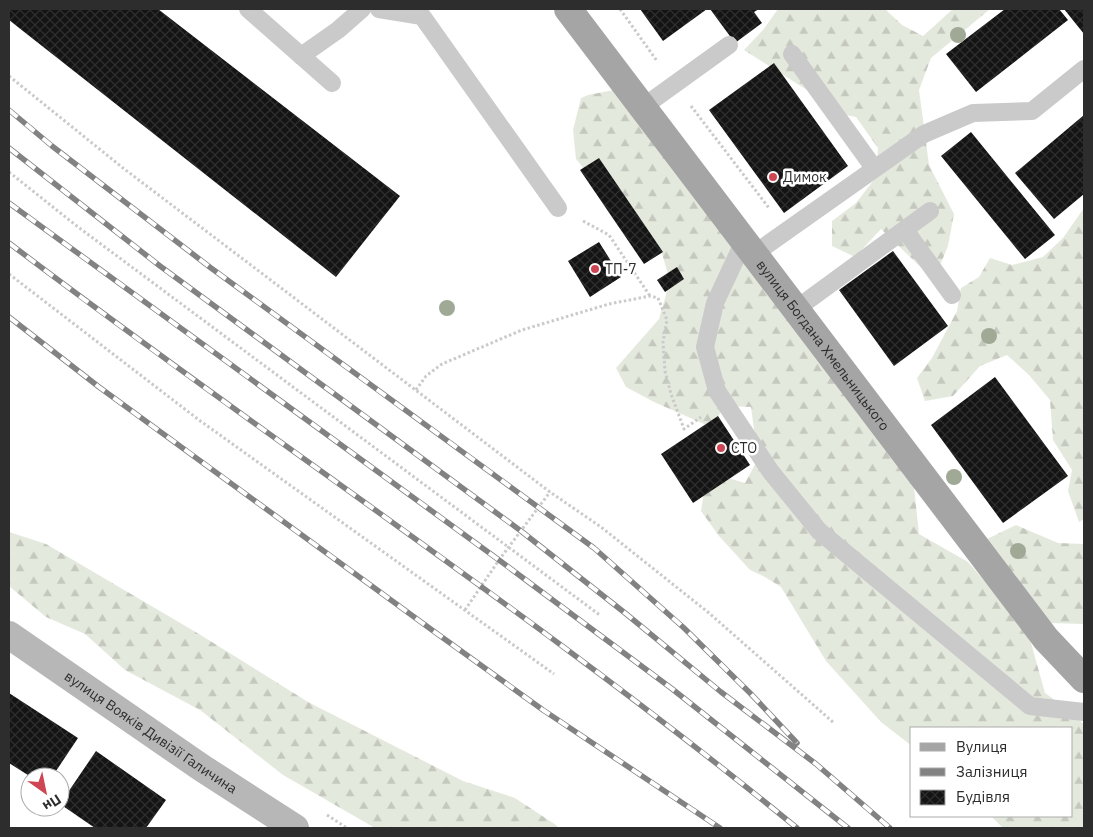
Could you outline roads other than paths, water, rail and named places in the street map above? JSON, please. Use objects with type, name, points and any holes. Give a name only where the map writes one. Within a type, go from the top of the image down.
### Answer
[{"type":"main road","name":"вулиця Богдана Хмельницького","points":[[568,9],[1046,639],[1084,679]]},
{"type":"main road","name":"вулиця Вояків Дивізії Галичина","points":[[9,635],[202,768],[295,828]]},
{"type":"lane","points":[[248,9],[332,83]]},
{"type":"lane","points":[[301,56],[338,30],[362,9]]},
{"type":"lane","points":[[379,9],[422,16],[558,208]]},
{"type":"lane","points":[[643,107],[729,45]]},
{"type":"lane","points":[[792,54],[874,168]]},
{"type":"lane","points":[[1084,69],[1032,111],[973,113],[924,134],[749,248],[715,303],[705,347],[717,391],[771,472],[819,530],[1030,706],[1084,712]]},
{"type":"lane","points":[[796,309],[930,211]]},
{"type":"lane","points":[[905,230],[952,296]]},
{"type":"railway","points":[[9,110],[52,146],[211,268],[594,548],[684,628],[751,694],[797,743]]},
{"type":"railway","points":[[9,148],[160,266],[521,531],[721,692],[816,764],[890,828]]},
{"type":"railway","points":[[9,203],[499,560],[671,688],[848,828]]},
{"type":"railway","points":[[9,243],[604,677],[797,828]]},
{"type":"railway","points":[[9,317],[99,387],[543,710],[720,828]]},
{"type":"place","name":"Димок","points":[[773,177]]},
{"type":"place","name":"ТП-7","points":[[595,269]]},
{"type":"place","name":"СТО","points":[[721,448]]}]
